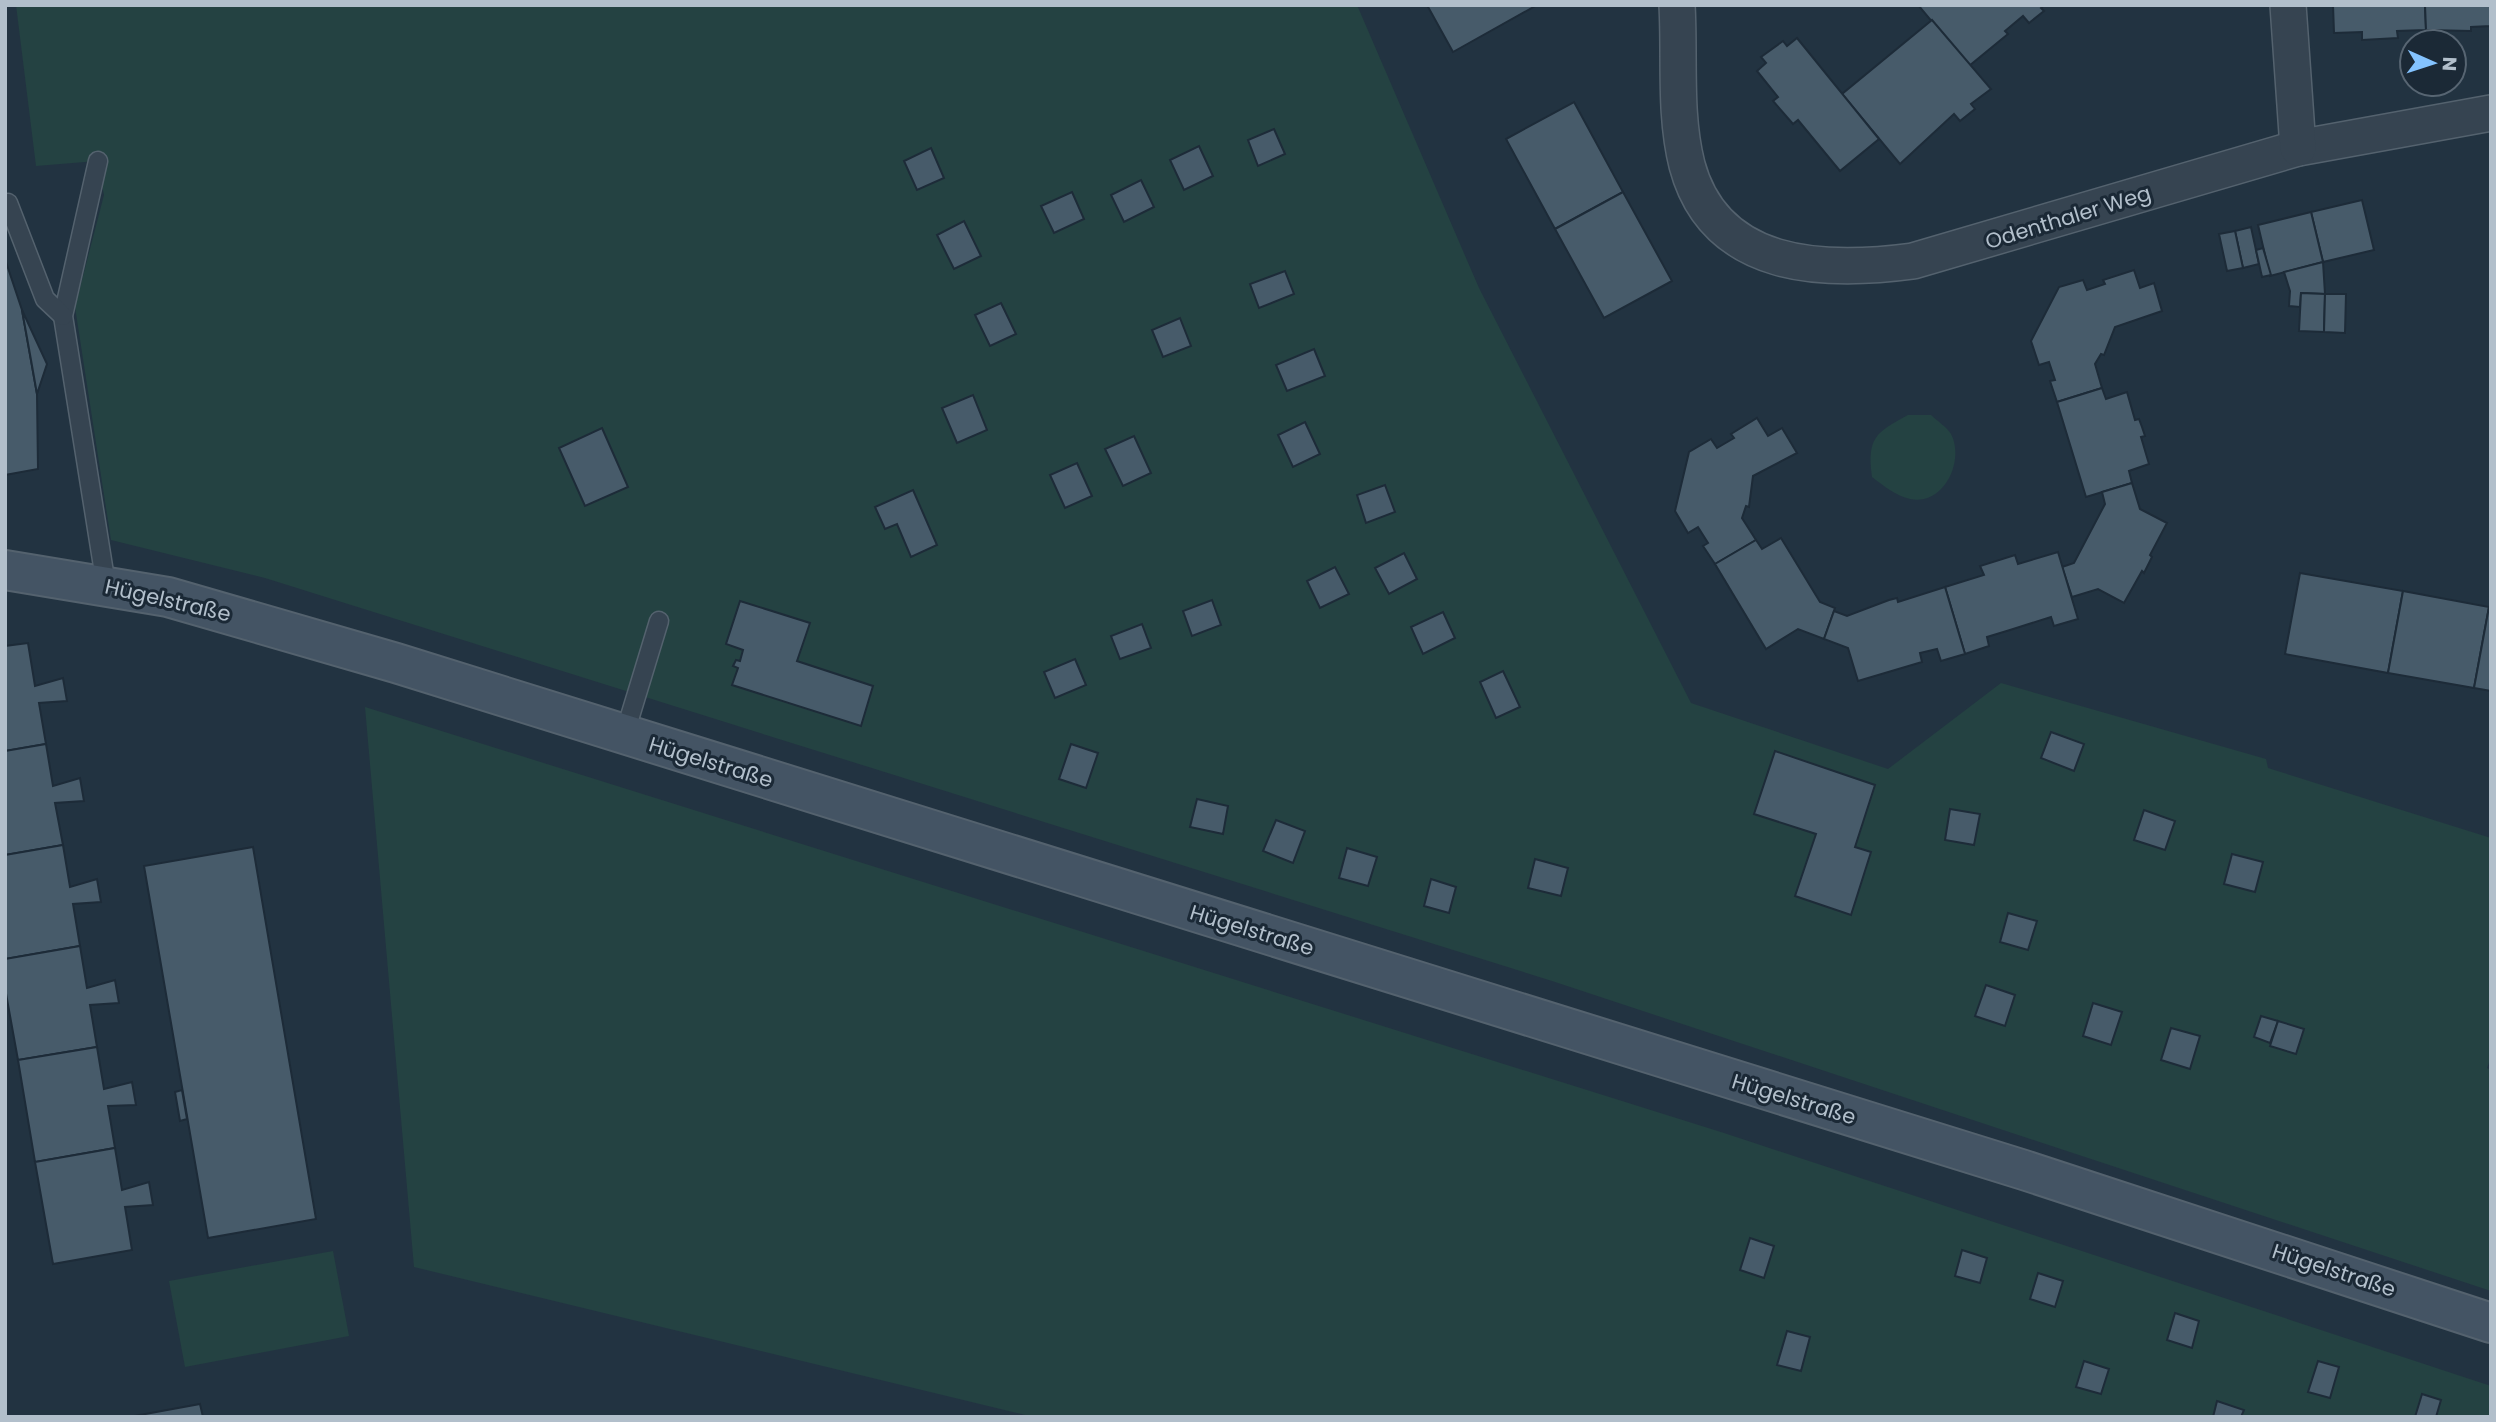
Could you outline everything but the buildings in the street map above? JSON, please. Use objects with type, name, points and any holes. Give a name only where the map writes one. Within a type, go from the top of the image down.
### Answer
[{"type":"street","name":"Odenthaler Weg","points":[[1677,5],[1681,123],[1687,164],[1696,192],[1708,215],[1755,250],[1773,258],[1813,264],[1864,266],[1913,261],[2298,148],[2491,113]]},
{"type":"street","points":[[2288,5],[2298,148]]},
{"type":"street","name":"Hügelstraße","points":[[5,570],[106,585],[194,604],[2011,1166],[2491,1323]]},
{"type":"lane","points":[[98,161],[63,316],[106,585]]},
{"type":"lane","points":[[8,203],[45,299],[63,316]]},
{"type":"lane","points":[[624,736],[659,621]]},
{"type":"green space","points":[[16,5],[1357,5],[1479,288],[1691,703],[1888,769],[2001,683],[2266,759],[2268,768],[2491,838],[2491,1057],[2487,1068],[2491,1070],[2491,1291],[1552,981],[265,578],[111,540],[75,307],[104,195],[97,161],[36,166]]},
{"type":"green space","points":[[1908,415],[1931,415],[1949,431],[1955,445],[1953,468],[1942,489],[1933,496],[1922,499],[1900,496],[1872,477],[1871,453],[1876,438]]},
{"type":"green space","points":[[365,707],[1724,1133],[2491,1386],[2491,1417],[1034,1417],[414,1267]]},
{"type":"green space","points":[[333,1251],[349,1336],[185,1367],[169,1281]]}]
